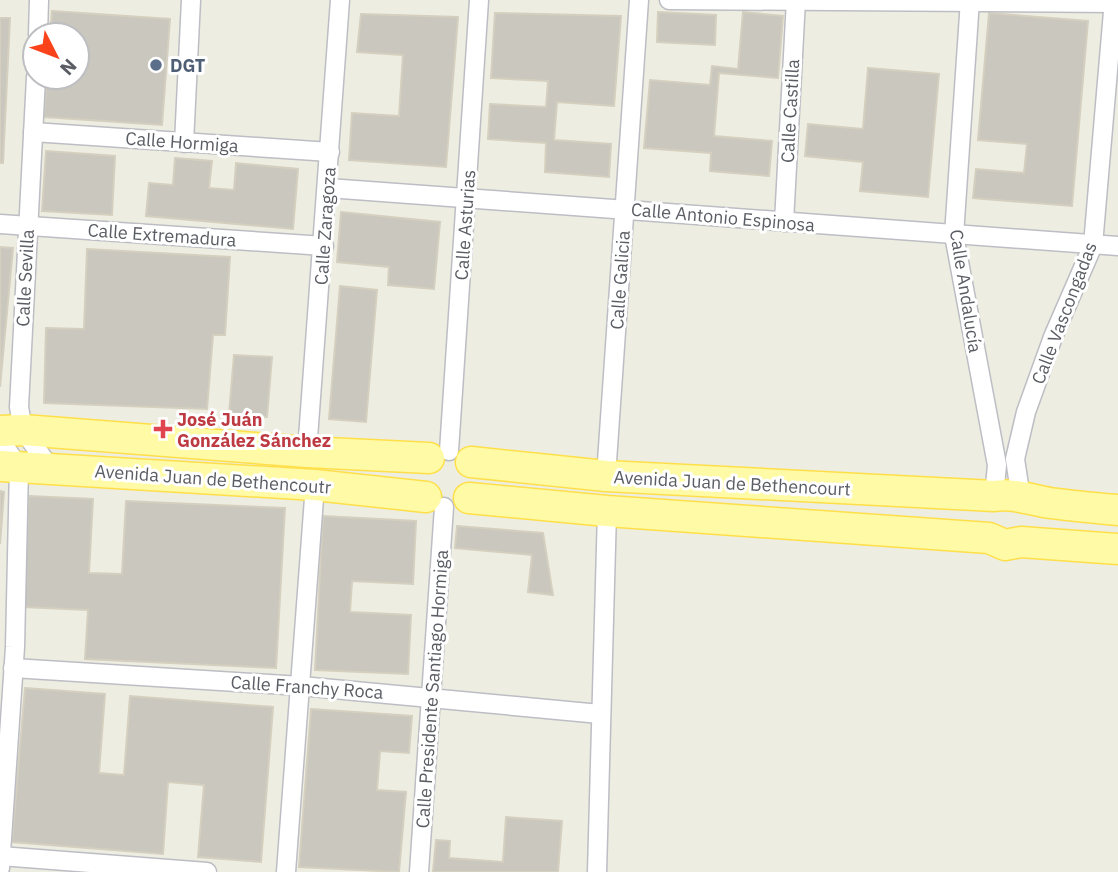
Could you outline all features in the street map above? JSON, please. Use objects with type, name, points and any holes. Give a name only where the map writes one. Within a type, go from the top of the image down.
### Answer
[{"type":"main road","name":"Avenida Juan de Bethencoutr","points":[[8,434],[307,452],[450,457]]},
{"type":"main road","name":"Avenida Juan de Bethencourt","points":[[450,457],[606,476],[1007,497],[1118,510]]},
{"type":"main road","points":[[450,457],[476,473],[475,487],[446,500],[420,484],[421,470],[450,457]]},
{"type":"main road","name":"Avenida Juan de Bethencoutr","points":[[9,466],[314,485],[446,500]]},
{"type":"main road","points":[[1021,542],[1031,526],[1031,511],[1007,497],[982,510],[981,525],[989,538],[1005,545],[1021,542],[1118,549]]},
{"type":"main road","name":"Avenida Juan de Bethencourt","points":[[446,500],[989,538]]},
{"type":"street","points":[[38,21],[39,0]]},
{"type":"street","points":[[184,143],[191,0]]},
{"type":"street","name":"Calle Zaragoza","points":[[307,452],[340,0]]},
{"type":"street","name":"Calle Asturias","points":[[450,457],[479,0]]},
{"type":"street","name":"Calle Galicia","points":[[606,476],[639,0]]},
{"type":"street","points":[[669,0],[1115,2]]},
{"type":"street","name":"Calle Castilla","points":[[784,222],[796,0]]},
{"type":"street","name":"Calle Andalucía","points":[[969,1],[954,235],[997,465],[1007,497]]},
{"type":"street","name":"Calle Vascongadas","points":[[1007,497],[1026,412],[1053,337],[1093,244],[1115,2]]},
{"type":"street","name":"Calle Sevilla","points":[[8,434],[19,407],[35,91]]},
{"type":"street","name":"Calle Hormiga","points":[[33,132],[330,152]]},
{"type":"street","name":"Calle Antonio Espinosa","points":[[328,188],[1118,246]]},
{"type":"street","name":"Calle Extremadura","points":[[0,223],[324,246]]},
{"type":"street","points":[[0,867],[13,668],[8,646],[8,434]]},
{"type":"street","points":[[8,434],[51,469]]},
{"type":"street","points":[[286,872],[314,485]]},
{"type":"street","name":"Calle Presidente Santiago Hormiga","points":[[419,872],[446,500]]},
{"type":"street","points":[[597,872],[607,511]]},
{"type":"street","name":"Calle Franchy Roca","points":[[13,668],[301,686],[600,714]]},
{"type":"street","points":[[0,856],[207,872]]},
{"type":"building","points":[[52,11],[170,19],[162,125],[44,117],[46,91],[91,91],[91,21],[51,21]]},
{"type":"building","points":[[658,12],[716,15],[715,45],[657,42]]},
{"type":"building","points":[[743,12],[783,16],[778,78],[719,73],[714,136],[772,141],[769,176],[710,171],[711,153],[644,148],[650,80],[710,85],[712,66],[738,69]]},
{"type":"building","points":[[495,13],[621,16],[614,106],[557,102],[554,140],[611,144],[609,177],[545,172],[546,143],[488,139],[490,104],[546,107],[548,81],[491,78]]},
{"type":"building","points":[[989,13],[1088,21],[1072,206],[973,198],[976,169],[1024,173],[1027,144],[978,140]]},
{"type":"building","points":[[361,14],[458,17],[446,167],[349,160],[352,113],[399,116],[403,55],[357,52]]},
{"type":"building","points":[[0,18],[10,18],[3,163],[0,163]]},
{"type":"building","points":[[868,68],[939,74],[928,197],[860,191],[863,162],[805,156],[808,124],[863,129]]},
{"type":"building","points":[[46,151],[115,156],[112,215],[42,211]]},
{"type":"building","points":[[175,158],[212,161],[209,188],[234,190],[236,163],[298,169],[293,229],[146,216],[149,183],[173,185]]},
{"type":"building","points":[[341,212],[440,222],[434,289],[388,285],[389,267],[337,262]]},
{"type":"building","points":[[0,247],[13,248],[0,387]]},
{"type":"building","points":[[87,249],[230,257],[225,335],[213,335],[207,409],[44,403],[46,328],[84,329]]},
{"type":"building","points":[[340,286],[377,290],[366,422],[329,419]]},
{"type":"building","points":[[234,355],[272,357],[267,417],[229,414]]},
{"type":"building","points":[[0,491],[4,492],[0,544]]},
{"type":"building","points":[[29,496],[93,499],[89,573],[122,574],[126,501],[285,508],[276,668],[85,659],[88,610],[23,607]]},
{"type":"building","points":[[323,516],[416,521],[413,584],[352,581],[350,612],[411,615],[408,674],[315,670]]},
{"type":"building","points":[[457,526],[543,533],[553,595],[528,592],[532,555],[455,548]]},
{"type":"building","points":[[25,688],[105,694],[99,773],[124,775],[130,696],[273,707],[261,862],[198,857],[204,785],[168,782],[163,854],[12,842]]},
{"type":"building","points":[[311,709],[412,716],[409,753],[380,751],[377,790],[406,792],[399,872],[299,867]]},
{"type":"building","points":[[506,817],[562,821],[558,872],[433,872],[436,840],[450,841],[449,858],[503,862]]},
{"type":"place","name":"DGT","points":[[156,65]]},
{"type":"place","name":"José Juán González Sánchez","points":[[163,429]]}]
